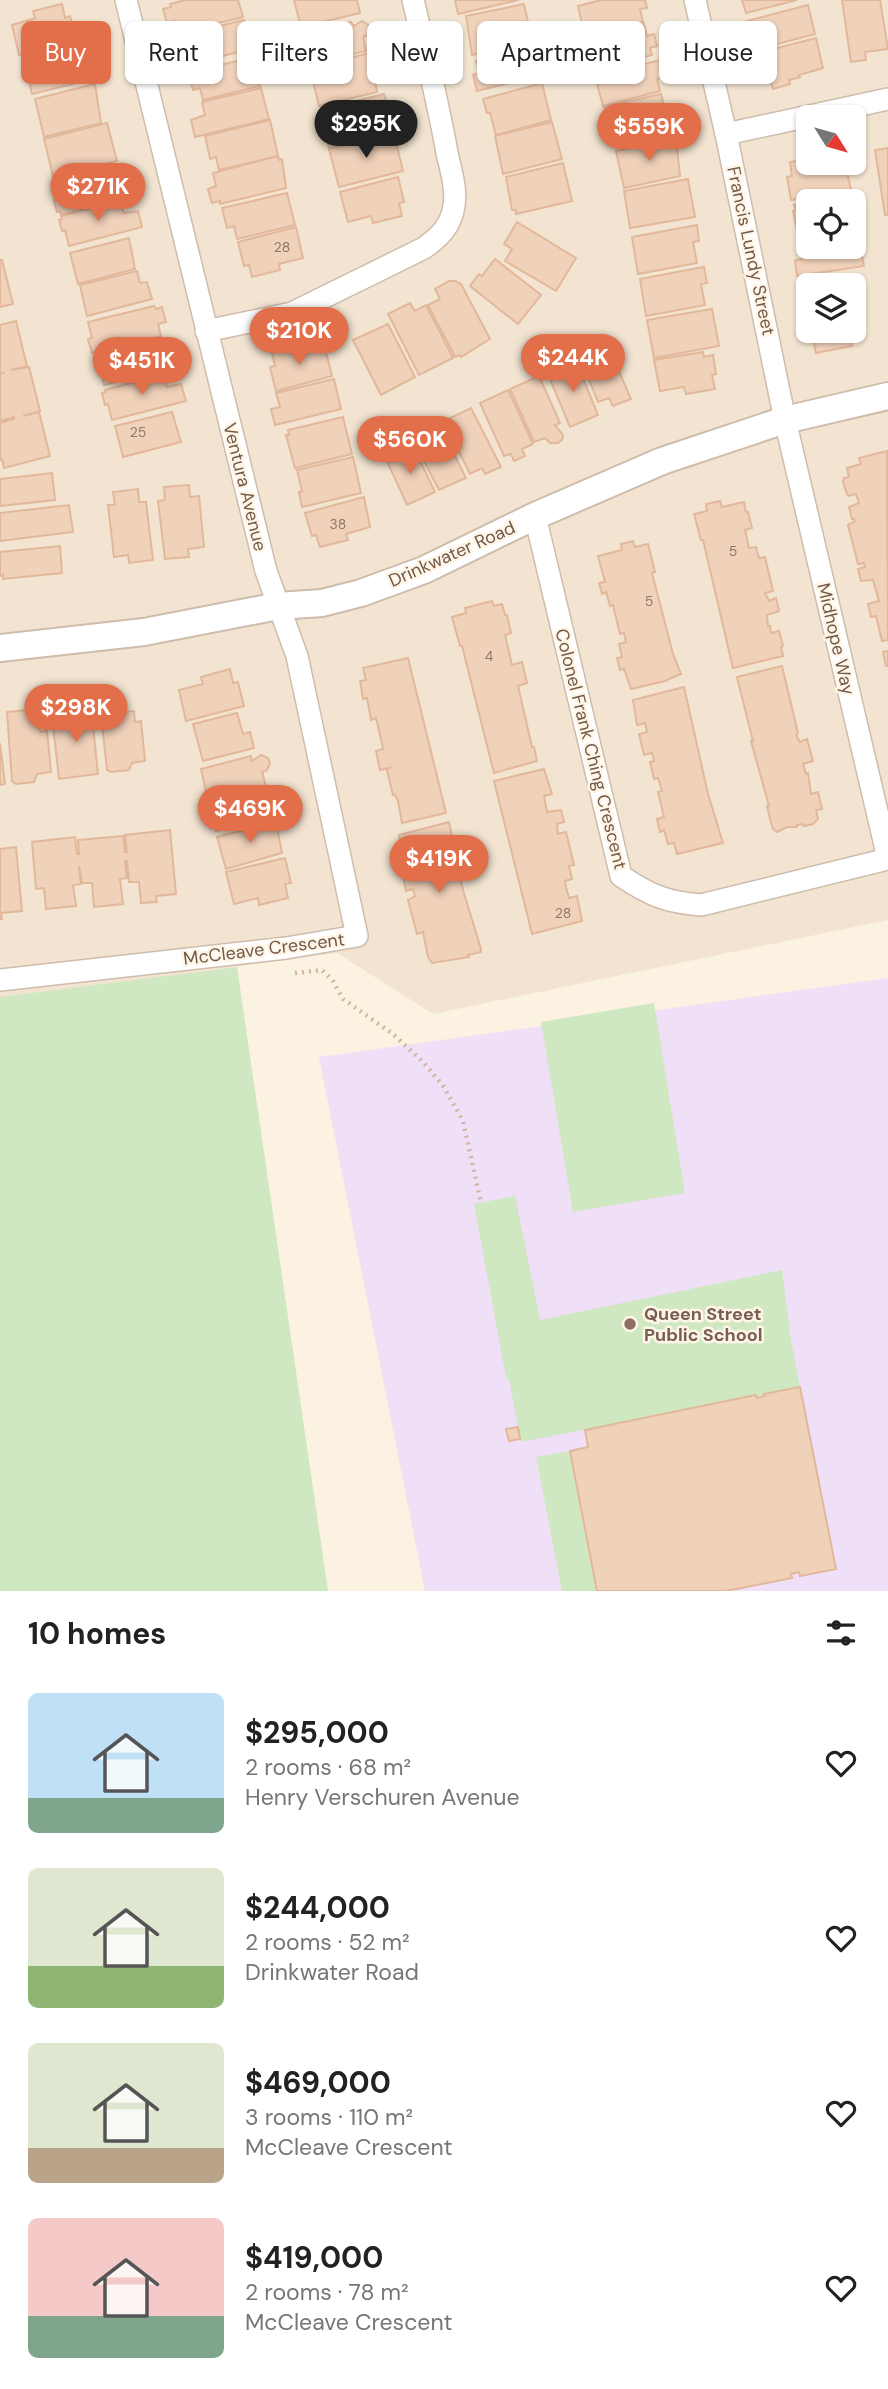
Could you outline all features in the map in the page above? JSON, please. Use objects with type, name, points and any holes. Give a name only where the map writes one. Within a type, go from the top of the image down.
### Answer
[{"type":"street","name":"Ventura Avenue","points":[[125,0],[266,571],[278,606]]},
{"type":"street","points":[[206,331],[292,313],[424,248],[438,239],[447,225],[455,194],[413,0]]},
{"type":"street","name":"Francis Lundy Street","points":[[695,0],[726,134],[785,421]]},
{"type":"street","points":[[726,134],[888,99]]},
{"type":"street","name":"Drinkwater Road","points":[[0,648],[144,632],[278,606],[322,603],[389,583],[662,461],[785,421],[888,396]]},
{"type":"street","name":"Midhope Way","points":[[785,421],[888,858]]},
{"type":"street","name":"Colonel Frank Ching Crescent","points":[[534,516],[621,876],[645,892],[672,902],[701,905],[888,858]]},
{"type":"street","name":"McCleave Crescent","points":[[0,980],[286,948],[358,936],[297,656],[278,606]]},
{"type":"path","points":[[284,974],[322,970],[333,981],[343,999],[393,1034],[431,1070],[463,1121],[481,1203]]},
{"type":"shaded area","points":[[0,0],[888,0],[888,920],[433,1014],[337,953],[0,999]]},
{"type":"shaded area","name":"Queen Street Public School","points":[[888,978],[888,1591],[425,1591],[319,1057]]},
{"type":"green space","points":[[237,967],[328,1591],[0,1591],[0,997]]},
{"type":"green space","points":[[654,1003],[685,1193],[573,1212],[541,1022]]},
{"type":"green space","points":[[515,1196],[540,1320],[782,1270],[800,1387],[757,1398],[756,1396],[521,1442],[509,1379],[506,1378],[474,1204]]},
{"type":"green space","points":[[570,1451],[597,1591],[562,1591],[536,1457]]},
{"type":"building","points":[[185,0],[238,0],[243,17],[223,22],[166,21],[163,9],[171,7],[170,4]]},
{"type":"building","points":[[294,0],[357,0],[360,13],[326,21],[299,21]]},
{"type":"building","points":[[455,0],[519,0],[458,14]]},
{"type":"building","points":[[601,0],[645,0],[647,8],[640,9],[643,21],[582,21],[578,6]]},
{"type":"building","points":[[742,0],[797,0],[746,13]]},
{"type":"building","points":[[842,0],[880,0],[888,49],[865,52],[866,60],[851,62]]},
{"type":"building","points":[[62,4],[65,18],[70,16],[71,21],[25,21],[35,18],[33,11]]},
{"type":"building","points":[[524,4],[528,21],[477,21],[477,54],[472,55],[466,16]]},
{"type":"building","points":[[808,5],[815,34],[777,44],[777,21],[747,21]]},
{"type":"building","points":[[362,21],[367,24],[367,36],[363,37],[366,51],[353,54],[353,25]]},
{"type":"building","points":[[21,22],[21,54],[19,55],[12,25]]},
{"type":"building","points":[[237,22],[237,52],[223,56],[223,25]]},
{"type":"building","points":[[645,28],[647,36],[654,34],[657,46],[650,48],[652,55],[645,57]]},
{"type":"building","points":[[816,38],[823,68],[799,75],[800,77],[789,80],[790,84],[773,89],[771,84],[777,84],[777,48]]},
{"type":"building","points":[[367,54],[367,84],[376,84],[377,92],[319,106],[314,84],[353,84],[353,57]]},
{"type":"building","points":[[659,60],[657,79],[660,91],[603,106],[597,84],[645,84],[645,64]]},
{"type":"building","points":[[237,61],[237,84],[260,86],[203,100],[200,88],[193,90],[191,84],[223,84],[223,64]]},
{"type":"building","points":[[477,74],[477,84],[505,84],[477,91],[473,75]]},
{"type":"building","points":[[30,84],[73,84],[32,94]]},
{"type":"building","points":[[95,84],[101,123],[44,137],[35,99]]},
{"type":"building","points":[[542,84],[551,120],[496,135],[483,99]]},
{"type":"building","points":[[261,88],[269,119],[195,137],[191,120],[205,115],[202,102]]},
{"type":"building","points":[[384,94],[389,110],[382,112],[387,134],[329,148],[320,110]]},
{"type":"building","points":[[661,94],[673,129],[613,144],[604,107]]},
{"type":"building","points":[[270,120],[278,156],[219,170],[216,157],[210,159],[205,136]]},
{"type":"building","points":[[552,122],[562,159],[503,174],[495,136]]},
{"type":"building","points":[[107,123],[117,161],[53,176],[44,139]]},
{"type":"building","points":[[394,134],[403,171],[339,187],[329,149]]},
{"type":"building","points":[[676,138],[680,176],[624,188],[616,151]]},
{"type":"building","points":[[888,148],[888,215],[885,215],[875,150]]},
{"type":"building","points":[[278,156],[279,160],[282,159],[286,188],[220,204],[220,201],[212,203],[208,189],[216,186],[213,173]]},
{"type":"building","points":[[796,161],[796,175],[848,175],[851,189],[796,189],[796,199],[791,200],[787,177],[792,176],[790,162]]},
{"type":"building","points":[[563,163],[572,201],[516,214],[516,210],[512,210],[506,177]]},
{"type":"building","points":[[119,167],[120,170],[127,169],[131,183],[124,186],[127,198],[61,215],[60,211],[57,212],[54,184]]},
{"type":"building","points":[[398,177],[404,202],[399,203],[402,216],[373,223],[371,216],[348,222],[340,192]]},
{"type":"building","points":[[688,179],[695,217],[630,228],[624,191]]},
{"type":"building","points":[[287,193],[295,225],[237,239],[234,226],[227,228],[222,208]]},
{"type":"building","points":[[119,201],[124,213],[138,211],[142,227],[69,246],[59,220],[62,219],[61,216]]},
{"type":"building","points":[[517,222],[576,258],[556,291],[505,261],[512,249],[504,244]]},
{"type":"building","points":[[697,225],[699,241],[693,242],[697,263],[638,274],[632,237]]},
{"type":"building","points":[[296,227],[303,258],[279,264],[280,270],[252,277],[249,265],[244,266],[238,242]]},
{"type":"building","points":[[129,238],[135,269],[78,284],[70,253]]},
{"type":"building","points":[[495,259],[541,295],[518,324],[470,286]]},
{"type":"building","points":[[863,259],[864,266],[817,273],[797,273],[795,260]]},
{"type":"building","points":[[0,260],[13,304],[0,307]]},
{"type":"building","points":[[704,267],[707,283],[701,284],[705,305],[646,316],[640,279]]},
{"type":"building","points":[[137,271],[140,283],[147,282],[152,299],[87,316],[80,285]]},
{"type":"building","points":[[449,281],[461,284],[490,339],[461,357],[455,357],[428,305],[440,299],[435,289]]},
{"type":"building","points":[[410,303],[415,311],[426,305],[453,358],[419,375],[388,314]]},
{"type":"building","points":[[154,306],[156,309],[162,307],[166,322],[158,324],[161,336],[92,353],[88,339],[92,338],[88,322]]},
{"type":"building","points":[[712,309],[719,346],[654,358],[647,320]]},
{"type":"building","points":[[16,321],[27,366],[11,370],[29,367],[40,411],[23,416],[39,412],[50,456],[4,468],[2,459],[0,460],[0,423],[14,417],[0,421],[0,374],[3,373],[0,372],[0,325]]},
{"type":"building","points":[[388,324],[415,377],[381,395],[353,340]]},
{"type":"building","points":[[153,340],[158,352],[172,349],[177,366],[104,385],[94,359],[97,358],[96,355]]},
{"type":"building","points":[[607,343],[631,399],[613,406],[609,398],[598,402],[579,355]]},
{"type":"building","points":[[814,343],[851,343],[852,346],[816,353]]},
{"type":"building","points":[[300,346],[302,354],[325,348],[332,376],[276,391],[270,367],[275,366],[272,353]]},
{"type":"building","points":[[703,352],[704,357],[713,355],[716,374],[712,375],[715,389],[686,394],[684,387],[660,391],[654,360]]},
{"type":"building","points":[[576,361],[598,415],[570,427],[547,372]]},
{"type":"building","points":[[162,375],[167,387],[181,384],[186,401],[112,420],[102,393],[106,392],[105,390]]},
{"type":"building","points":[[539,376],[560,423],[555,425],[563,435],[558,443],[550,443],[545,438],[534,442],[510,389]]},
{"type":"building","points":[[334,379],[341,409],[275,425],[271,409],[280,407],[276,393]]},
{"type":"building","points":[[508,390],[533,444],[522,449],[525,456],[514,461],[511,454],[504,456],[480,403]]},
{"type":"building","points":[[471,408],[501,467],[485,474],[482,468],[470,474],[444,421]]},
{"type":"building","points":[[172,412],[181,442],[123,457],[115,426]]},
{"type":"building","points":[[343,417],[352,454],[295,468],[286,435],[289,435],[288,430]]},
{"type":"building","points":[[439,424],[466,478],[439,490],[412,438]]},
{"type":"building","points":[[413,446],[435,492],[407,505],[386,459]]},
{"type":"building","points":[[887,451],[888,640],[882,641],[876,616],[871,617],[868,604],[879,601],[873,580],[861,581],[858,569],[865,567],[864,563],[858,564],[848,525],[855,521],[849,507],[859,503],[856,494],[847,494],[843,482],[844,478],[849,477],[847,468],[861,464],[859,458]]},
{"type":"building","points":[[353,457],[361,493],[302,507],[299,492],[302,491],[297,470]]},
{"type":"building","points":[[52,473],[55,500],[0,506],[0,479]]},
{"type":"building","points":[[189,485],[190,497],[199,496],[204,547],[188,549],[189,557],[165,559],[158,501],[165,500],[164,487]]},
{"type":"building","points":[[138,489],[139,502],[146,502],[153,560],[129,563],[128,555],[114,557],[108,505],[115,505],[113,492]]},
{"type":"building","points":[[364,497],[370,527],[346,534],[348,540],[320,547],[316,535],[312,536],[305,513]]},
{"type":"building","points":[[720,501],[722,507],[744,502],[752,528],[745,530],[749,548],[756,547],[759,558],[765,557],[773,591],[765,593],[769,601],[776,598],[779,611],[767,615],[768,626],[771,633],[779,631],[783,646],[783,656],[733,668],[703,540],[694,514],[707,511],[706,504]]},
{"type":"building","points":[[69,505],[73,532],[0,541],[0,513]]},
{"type":"building","points":[[633,541],[635,547],[648,544],[655,572],[652,573],[673,654],[681,674],[665,681],[631,689],[624,669],[620,670],[617,658],[622,657],[619,644],[626,642],[624,633],[620,634],[613,605],[610,606],[606,592],[602,594],[599,583],[605,582],[598,556],[622,550],[621,544]]},
{"type":"building","points":[[60,546],[62,573],[3,579],[3,575],[0,576],[0,552]]},
{"type":"building","points":[[492,601],[494,606],[502,604],[507,615],[511,633],[505,635],[512,665],[522,662],[527,683],[518,686],[537,761],[494,773],[462,646],[452,617],[466,613],[465,608]]},
{"type":"building","points":[[888,651],[888,666],[886,666],[883,652]]},
{"type":"building","points":[[408,658],[446,813],[402,823],[398,801],[393,795],[387,770],[389,768],[380,770],[376,751],[383,749],[381,739],[376,718],[371,720],[367,698],[363,699],[360,681],[366,680],[363,668]]},
{"type":"building","points":[[782,666],[798,733],[796,735],[800,742],[807,739],[813,761],[803,764],[806,774],[808,773],[811,794],[818,792],[822,809],[816,810],[818,819],[813,824],[787,827],[777,832],[771,823],[737,677]]},
{"type":"building","points":[[230,669],[233,683],[238,682],[244,706],[186,721],[179,690],[203,684],[201,677]]},
{"type":"building","points":[[684,687],[708,794],[723,843],[677,854],[674,843],[668,844],[664,830],[660,832],[657,819],[664,817],[658,792],[662,791],[658,778],[654,779],[650,762],[654,761],[652,753],[644,755],[639,734],[647,732],[645,723],[637,725],[633,700]]},
{"type":"building","points":[[123,699],[125,712],[134,711],[135,722],[141,721],[145,761],[132,763],[129,770],[111,772],[107,770],[102,702]]},
{"type":"building","points":[[68,706],[91,706],[98,774],[59,779],[53,725],[64,724],[68,720]]},
{"type":"building","points":[[29,710],[30,723],[39,722],[40,732],[47,731],[51,772],[37,774],[34,782],[16,784],[12,781],[7,712]]},
{"type":"building","points":[[237,713],[243,734],[250,732],[254,748],[203,761],[193,724]]},
{"type":"building","points":[[0,743],[5,784],[0,785]]},
{"type":"building","points":[[261,755],[268,758],[270,763],[267,770],[262,772],[266,786],[208,800],[201,769],[251,756],[252,761]]},
{"type":"building","points":[[544,769],[552,794],[544,796],[547,812],[561,810],[564,822],[557,824],[558,834],[566,832],[574,865],[569,866],[572,879],[565,881],[566,887],[569,898],[577,896],[582,921],[532,934],[494,781]]},
{"type":"building","points":[[266,787],[269,800],[277,798],[281,814],[216,831],[209,802]]},
{"type":"building","points":[[276,822],[282,853],[226,869],[217,837]]},
{"type":"building","points":[[449,822],[463,890],[481,952],[468,955],[469,957],[432,963],[428,957],[423,932],[417,934],[408,900],[415,896],[413,889],[406,891],[403,877],[415,874],[411,858],[404,860],[399,835]]},
{"type":"building","points":[[170,830],[176,894],[156,896],[157,902],[141,903],[139,882],[129,882],[125,861],[127,878],[120,879],[123,904],[94,907],[92,883],[82,883],[79,866],[81,884],[73,885],[76,906],[46,909],[44,888],[36,889],[32,842],[75,837],[79,854],[78,840],[123,836],[127,852],[125,835]]},
{"type":"building","points":[[16,847],[22,911],[1,913],[0,919],[0,849]]},
{"type":"building","points":[[285,858],[291,883],[285,884],[288,898],[259,905],[258,898],[234,904],[226,872]]},
{"type":"building","points":[[800,1387],[836,1569],[800,1576],[799,1572],[791,1574],[792,1578],[726,1591],[597,1591],[570,1451],[588,1447],[585,1430],[756,1395],[757,1398],[765,1396],[764,1394]]},
{"type":"building","points":[[518,1427],[520,1439],[509,1441],[506,1429]]},
{"type":"place","name":"Queen Street Public School","points":[[630,1324]]}]
